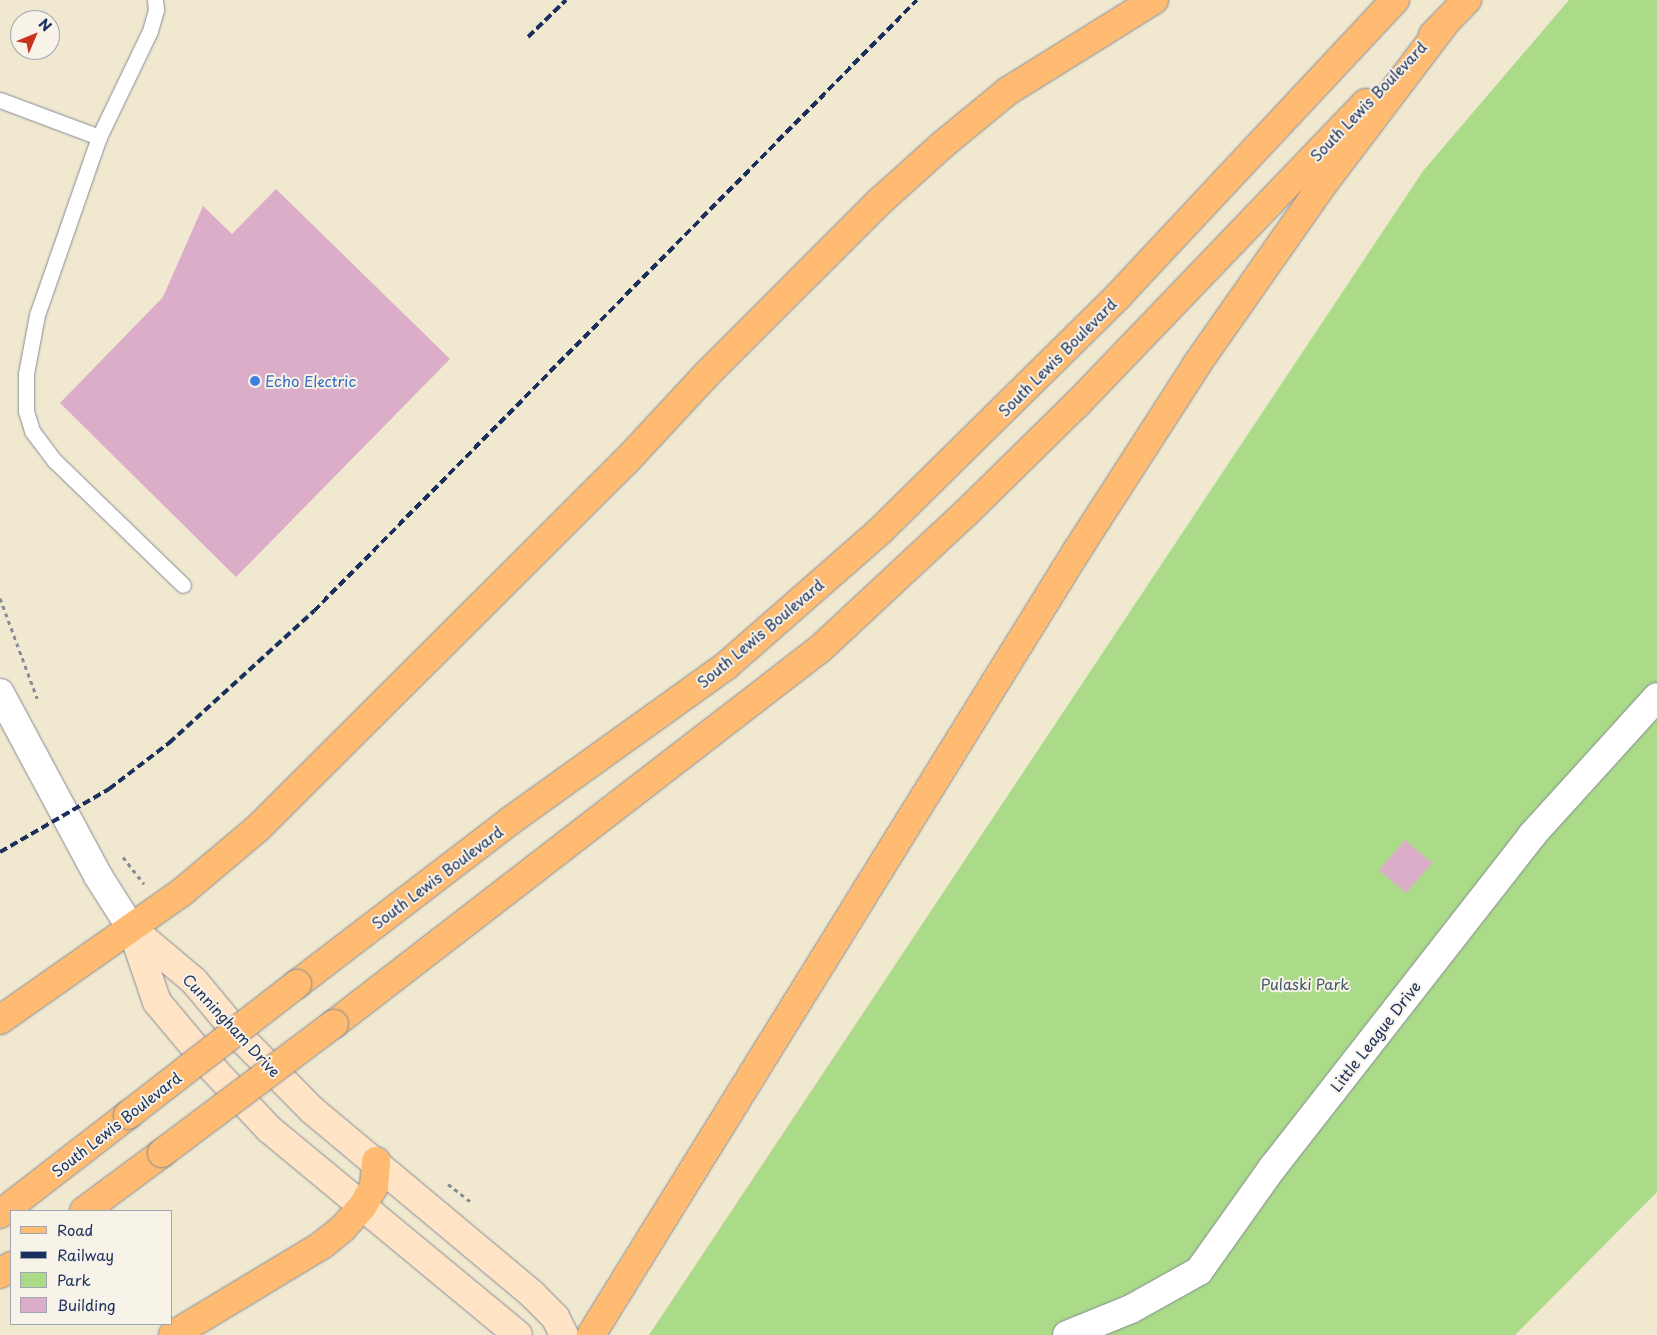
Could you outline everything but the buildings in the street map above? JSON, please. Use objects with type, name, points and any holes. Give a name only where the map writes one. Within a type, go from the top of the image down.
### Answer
[{"type":"main road","points":[[0,1020],[182,892],[258,828],[333,756],[878,202],[1008,91],[1154,0]]},
{"type":"main road","name":"South Lewis Boulevard","points":[[0,1214],[510,821],[727,665],[880,531],[1119,294],[1395,0]]},
{"type":"main road","name":"South Lewis Boulevard","points":[[85,1210],[334,1024],[821,648],[966,513],[1077,404],[1467,0]]},
{"type":"main road","points":[[590,1335],[1078,549],[1197,364],[1321,187],[1446,22]]},
{"type":"main road","points":[[131,928],[157,1002],[270,1129],[518,1335]]},
{"type":"main road","name":"Cunningham Drive","points":[[131,928],[194,981],[244,1041],[312,1110],[476,1244],[554,1329]]},
{"type":"main road","points":[[173,1335],[322,1246],[362,1207],[374,1186],[376,1161]]},
{"type":"street","name":"Cunningham Drive","points":[[0,693],[98,876],[131,928]]},
{"type":"street","name":"Little League Drive","points":[[1067,1335],[1131,1309],[1199,1271],[1273,1167],[1532,835],[1657,697]]},
{"type":"lane","points":[[154,0],[156,10],[150,31],[99,137],[37,315],[26,374],[26,411],[32,431],[55,461],[183,584]]},
{"type":"lane","points":[[0,100],[99,137]]},
{"type":"green space","name":"Pulaski Park","points":[[1569,0],[1657,0],[1657,1192],[1515,1335],[649,1335],[1423,171]]},
{"type":"railway","points":[[528,37],[566,0]]},
{"type":"railway","points":[[0,852],[109,789],[169,743],[314,611],[917,0]]},
{"type":"place","name":"Echo Electric","points":[[255,381]]}]
